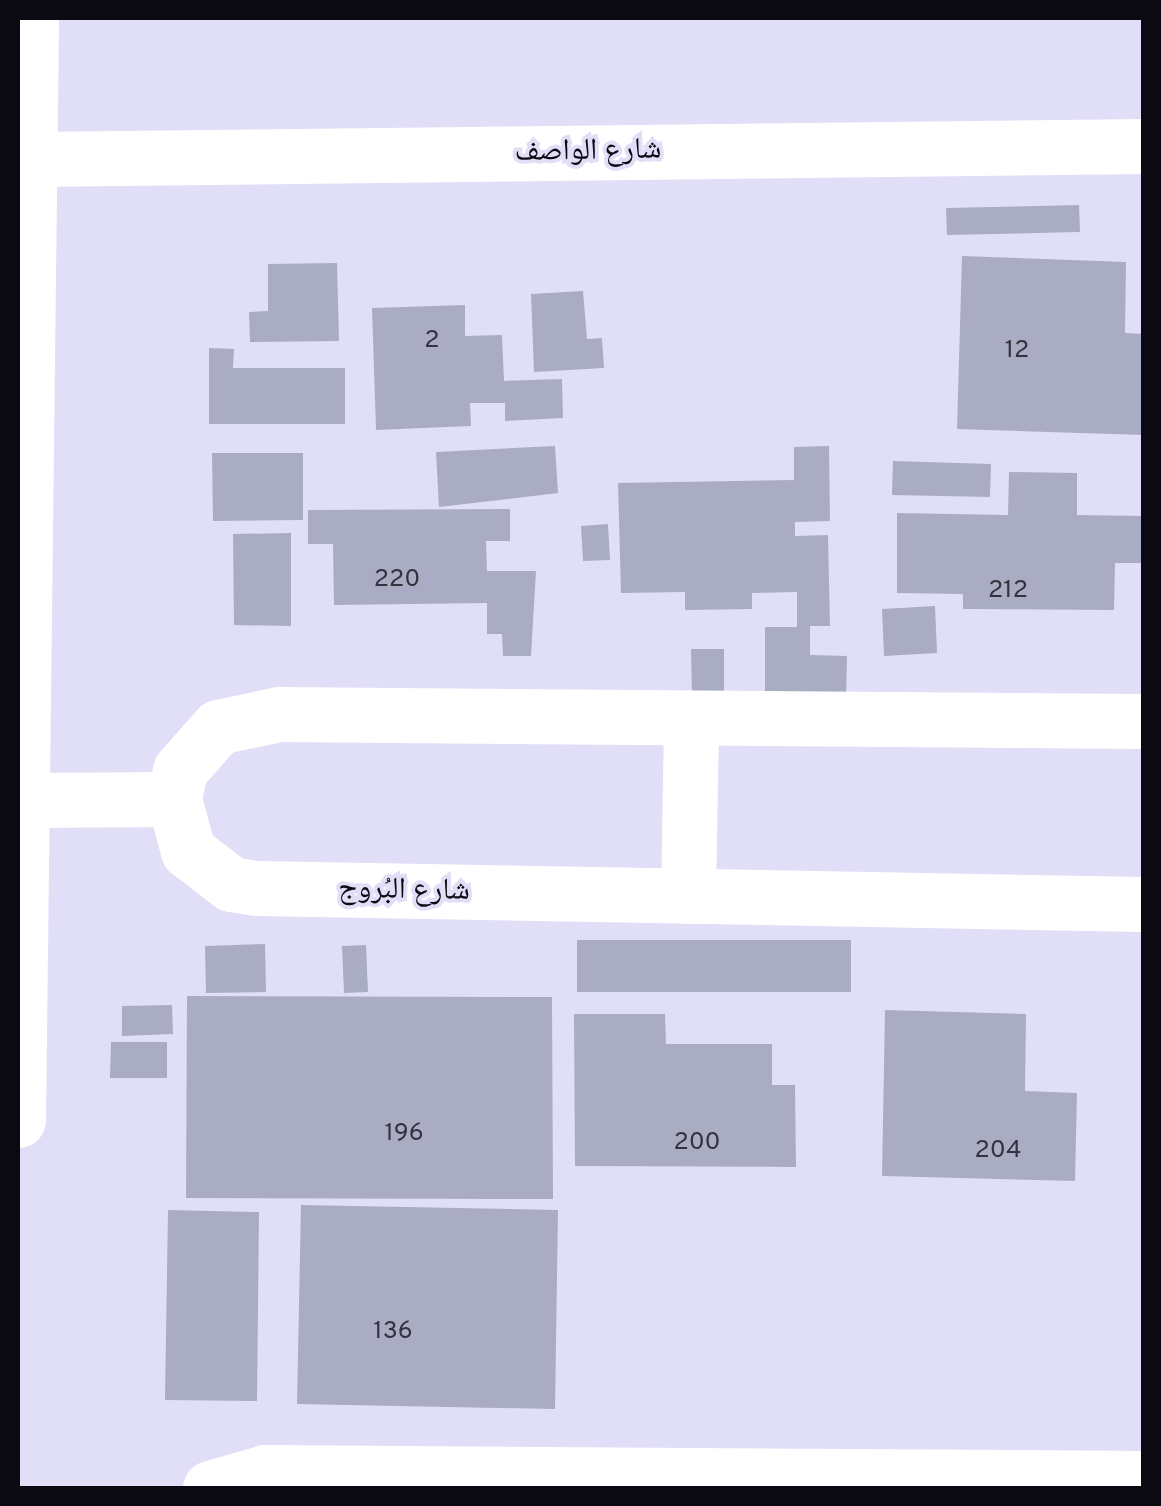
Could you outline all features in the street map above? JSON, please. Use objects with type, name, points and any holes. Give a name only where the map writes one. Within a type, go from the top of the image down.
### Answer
[{"type":"street","points":[[18,1120],[22,504],[32,158],[31,18]]},
{"type":"street","name":"شارع الواصف","points":[[32,158],[1144,146]]},
{"type":"street","points":[[22,800],[174,799],[180,770],[196,745],[218,727],[246,718],[1144,721]]},
{"type":"street","points":[[688,896],[691,718]]},
{"type":"street","name":"شارع البُروج","points":[[174,799],[188,851],[230,884],[1144,904]]},
{"type":"street","points":[[210,1488],[266,1472],[677,1481],[1144,1478]]},
{"type":"building","points":[[1079,205],[1080,232],[947,235],[946,208]]},
{"type":"building","points":[[962,256],[1126,262],[1125,333],[1144,334],[1144,435],[957,429]]},
{"type":"building","points":[[337,263],[339,341],[250,342],[249,312],[268,311],[268,264]]},
{"type":"building","points":[[583,291],[587,339],[602,338],[604,368],[534,372],[531,294]]},
{"type":"building","points":[[465,305],[465,336],[502,335],[504,381],[562,379],[563,418],[505,421],[505,403],[470,403],[471,426],[376,430],[372,308]]},
{"type":"building","points":[[209,348],[234,349],[233,368],[345,368],[345,424],[209,424]]},
{"type":"building","points":[[555,446],[558,493],[439,507],[436,452]]},
{"type":"building","points":[[829,446],[830,521],[795,522],[795,536],[828,535],[830,626],[810,626],[810,655],[847,656],[846,700],[765,700],[765,627],[797,627],[797,592],[752,593],[752,609],[685,610],[685,592],[621,593],[618,483],[794,480],[794,447]]},
{"type":"building","points":[[212,453],[303,453],[303,520],[213,521]]},
{"type":"building","points":[[893,461],[991,464],[990,497],[892,495]]},
{"type":"building","points":[[1009,472],[1077,473],[1077,515],[1144,516],[1144,563],[1115,563],[1114,610],[963,609],[963,594],[897,593],[897,513],[1008,515]]},
{"type":"building","points":[[510,509],[510,541],[486,541],[487,571],[536,571],[531,656],[503,656],[502,634],[487,634],[487,603],[334,605],[333,544],[308,544],[308,510]]},
{"type":"building","points":[[608,524],[610,560],[583,561],[581,526]]},
{"type":"building","points":[[291,533],[291,626],[234,625],[233,534]]},
{"type":"building","points":[[935,606],[937,653],[884,656],[882,609]]},
{"type":"building","points":[[691,649],[724,649],[724,698],[692,698]]},
{"type":"building","points":[[577,940],[851,940],[851,992],[577,992]]},
{"type":"building","points":[[265,944],[266,992],[206,993],[205,946]]},
{"type":"building","points":[[366,945],[368,992],[344,993],[342,946]]},
{"type":"building","points":[[187,996],[552,997],[553,1199],[186,1198]]},
{"type":"building","points":[[172,1005],[173,1034],[122,1036],[122,1006]]},
{"type":"building","points":[[885,1010],[1026,1014],[1025,1091],[1077,1093],[1075,1181],[882,1176]]},
{"type":"building","points":[[574,1014],[665,1014],[666,1044],[772,1044],[772,1085],[795,1085],[796,1167],[575,1166]]},
{"type":"building","points":[[111,1042],[167,1042],[167,1078],[110,1078]]},
{"type":"building","points":[[301,1205],[558,1210],[555,1409],[297,1404]]},
{"type":"building","points":[[168,1210],[259,1212],[257,1401],[165,1400]]}]
